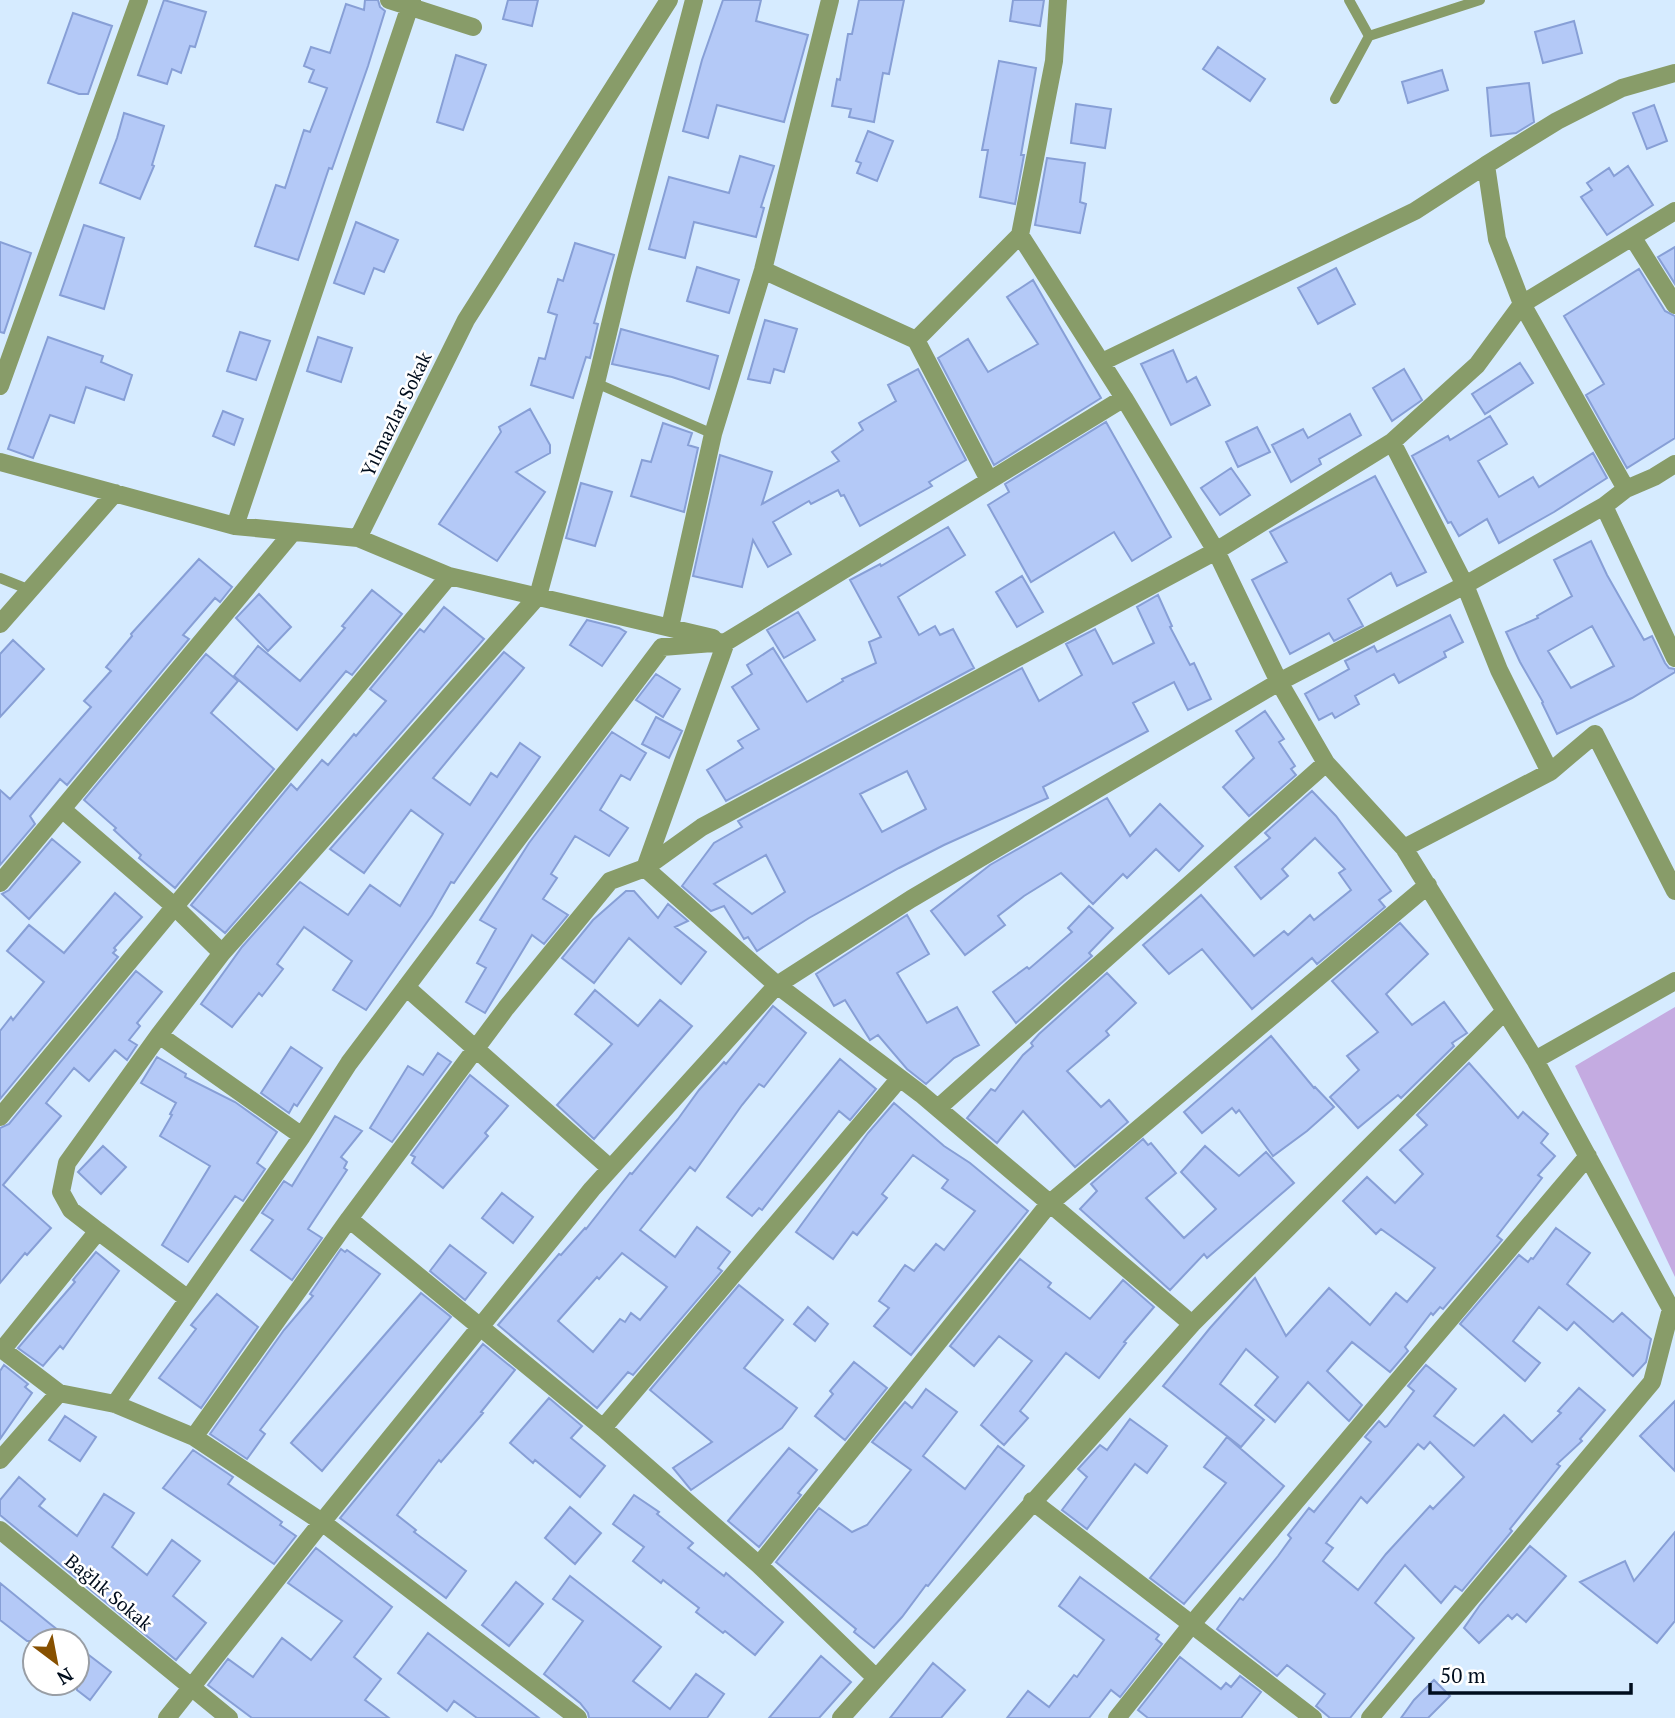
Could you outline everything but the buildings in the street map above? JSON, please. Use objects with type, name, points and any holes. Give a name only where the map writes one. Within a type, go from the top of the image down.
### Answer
[{"type":"street","points":[[0,386],[139,0]]},
{"type":"street","points":[[389,0],[411,3],[473,27]]},
{"type":"street","name":"Yılmazlar Sokak","points":[[358,538],[466,320],[669,0]]},
{"type":"street","points":[[188,1299],[71,1210],[61,1192],[68,1163],[159,1035],[222,953],[538,596],[596,383],[694,0]]},
{"type":"street","points":[[670,627],[713,434],[763,270],[830,0]]},
{"type":"street","points":[[916,340],[1020,235],[1054,61],[1058,0]]},
{"type":"street","points":[[235,526],[411,3]]},
{"type":"street","points":[[1102,362],[1415,211],[1558,121],[1612,94],[1675,73]]},
{"type":"street","points":[[1486,165],[1497,239],[1522,304],[1626,489]]},
{"type":"street","points":[[194,1437],[475,1048],[610,881],[645,868],[702,827],[1216,551],[1392,442],[1478,365],[1522,304],[1675,211]]},
{"type":"street","points":[[1020,235],[1124,397],[1216,551],[1279,682],[1326,763],[1404,848],[1506,1011],[1671,1309],[1652,1381],[1370,1718]]},
{"type":"street","points":[[1633,238],[1675,304]]},
{"type":"street","points":[[763,270],[916,340],[989,480]]},
{"type":"street","points":[[115,1404],[302,1136],[349,1063],[662,647],[726,642],[1124,397]]},
{"type":"street","points":[[1392,442],[1465,585],[1499,670],[1550,772]]},
{"type":"street","points":[[0,462],[235,526],[358,538],[449,576],[726,642]]},
{"type":"street","points":[[167,1718],[322,1522],[610,1168],[777,985],[911,899],[1279,682],[1465,585],[1604,506],[1626,489],[1675,464]]},
{"type":"street","points":[[0,624],[115,493]]},
{"type":"street","points":[[1604,506],[1675,658]]},
{"type":"street","points":[[0,883],[293,531]]},
{"type":"street","points":[[0,1117],[449,576]]},
{"type":"street","points":[[645,868],[726,642]]},
{"type":"street","points":[[1404,848],[1550,772],[1595,734],[1675,891]]},
{"type":"street","points":[[938,1108],[1326,763]]},
{"type":"street","points":[[62,809],[174,906],[222,953]]},
{"type":"street","points":[[645,868],[777,985],[938,1108],[1192,1324]]},
{"type":"street","points":[[759,1565],[1049,1204],[1427,885]]},
{"type":"street","points":[[1535,1060],[1675,981]]},
{"type":"street","points":[[406,986],[610,1168]]},
{"type":"street","points":[[841,1718],[1192,1324],[1506,1011]]},
{"type":"street","points":[[159,1035],[302,1136]]},
{"type":"street","points":[[603,1428],[900,1078]]},
{"type":"street","points":[[1117,1718],[1192,1624],[1588,1156]]},
{"type":"street","points":[[349,1219],[603,1428],[759,1565],[876,1678]]},
{"type":"street","points":[[98,1231],[1,1349],[59,1393],[115,1404],[194,1437],[322,1522],[578,1718]]},
{"type":"street","points":[[0,1460],[59,1393]]},
{"type":"street","points":[[1032,1502],[1313,1718]]},
{"type":"street","name":"Bağlık Sokak","points":[[0,1530],[229,1718]]},
{"type":"lane","points":[[1349,0],[1369,36]]},
{"type":"lane","points":[[1335,99],[1369,36],[1480,0]]},
{"type":"lane","points":[[596,383],[713,434]]},
{"type":"lane","points":[[0,578],[30,590]]},
{"type":"shaded area","points":[[1675,1007],[1675,1277],[1575,1066]]}]
